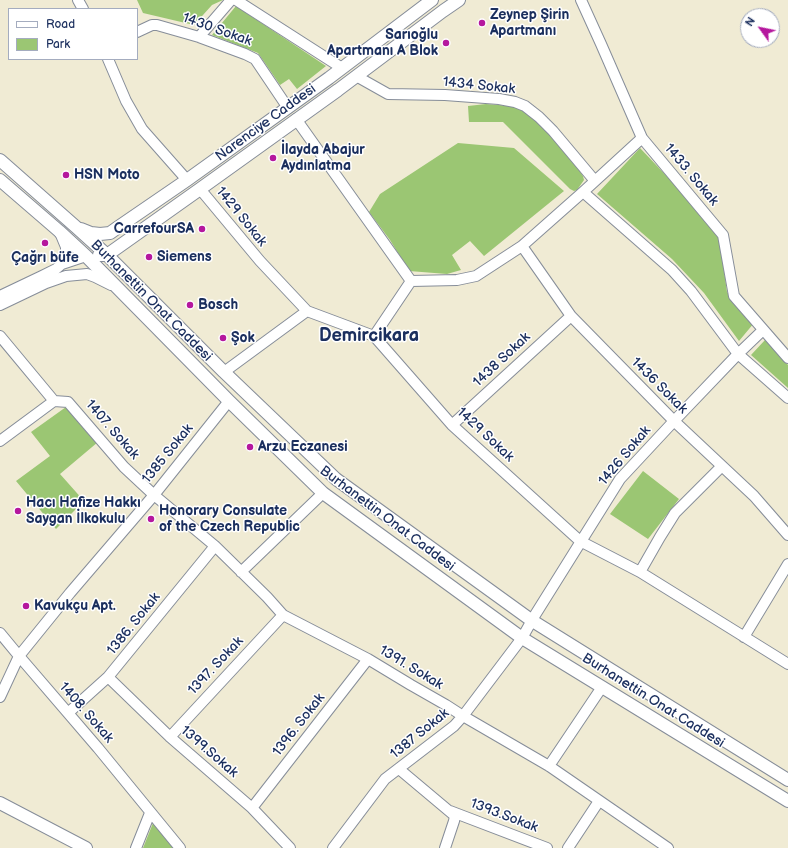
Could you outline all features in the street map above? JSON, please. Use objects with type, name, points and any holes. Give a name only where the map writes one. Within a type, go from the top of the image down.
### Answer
[{"type":"main road","name":"Narenciye Caddesi","points":[[76,227],[92,233],[100,234],[110,232],[187,180],[288,108],[432,0]]},
{"type":"main road","name":"Narenciye Caddesi","points":[[106,255],[356,76],[459,0]]},
{"type":"main road","name":"Burhanettin Onat Caddesi","points":[[0,160],[106,255],[224,372],[336,479],[531,620],[788,780]]},
{"type":"main road","name":"Burhanettin Onat Caddesi","points":[[0,180],[86,256],[323,493],[522,638],[788,801]]},
{"type":"main road","points":[[86,256],[106,255]]},
{"type":"main road","points":[[0,803],[86,848]]},
{"type":"street","points":[[199,37],[231,0]]},
{"type":"street","points":[[236,0],[342,68]]},
{"type":"street","name":"1433. Sokak","points":[[581,0],[602,44],[642,138],[723,235],[734,296],[788,358]]},
{"type":"street","name":"1430 Sokak","points":[[138,32],[152,25],[157,25],[199,37],[245,54],[255,60],[288,108]]},
{"type":"street","points":[[108,60],[126,101],[142,129],[187,180]]},
{"type":"street","name":"1434 Sokak","points":[[356,76],[388,94],[445,95],[499,99],[515,102],[525,106],[539,117],[595,180]]},
{"type":"street","points":[[296,119],[411,281]]},
{"type":"street","points":[[411,281],[457,280],[476,276],[522,246],[642,138]]},
{"type":"street","name":"1429 Sokak","points":[[200,188],[260,261],[307,311],[374,336],[452,425],[580,542],[640,572],[788,664]]},
{"type":"street","points":[[583,192],[672,270],[691,291],[738,354],[788,398]]},
{"type":"street","points":[[59,231],[66,247],[66,254],[62,264]]},
{"type":"street","name":"1436 Sokak","points":[[522,246],[571,316],[674,421],[754,496],[788,535]]},
{"type":"street","points":[[0,296],[56,269],[62,264],[86,256]]},
{"type":"street","points":[[0,305],[46,283],[66,276],[86,274],[95,276],[118,288]]},
{"type":"street","points":[[374,336],[411,281]]},
{"type":"street","points":[[224,372],[307,311]]},
{"type":"street","name":"1438 Sokak","points":[[452,425],[571,316]]},
{"type":"street","name":"1426 Sokak","points":[[531,620],[620,479],[738,354],[763,330]]},
{"type":"street","points":[[0,336],[54,401],[0,441]]},
{"type":"street","name":"1385 Sokak","points":[[0,697],[19,656],[70,593],[154,495],[229,400]]},
{"type":"street","name":"1407. Sokak","points":[[54,401],[68,402],[124,467],[154,495]]},
{"type":"street","points":[[640,572],[676,513],[722,466]]},
{"type":"street","points":[[241,572],[323,493]]},
{"type":"street","name":"1391. Sokak","points":[[154,495],[215,546],[267,597],[283,615],[368,659],[411,686],[549,766],[668,848]]},
{"type":"street","name":"1386. Sokak","points":[[68,713],[108,677],[215,546]]},
{"type":"street","points":[[744,637],[788,564]]},
{"type":"street","name":"1397. Sokak","points":[[170,737],[283,615]]},
{"type":"street","name":"1387 Sokak","points":[[333,848],[385,779],[454,726],[463,716],[522,638],[531,620]]},
{"type":"street","name":"1408. Sokak","points":[[0,633],[98,748],[180,848]]},
{"type":"street","name":"1396. Sokak","points":[[252,808],[368,659]]},
{"type":"street","name":"1399.Sokak","points":[[108,677],[170,737],[252,808],[290,848]]},
{"type":"street","points":[[549,766],[602,687]]},
{"type":"street","name":"1393.Sokak","points":[[399,769],[450,811],[547,848]]},
{"type":"street","points":[[568,848],[599,801]]},
{"type":"street","points":[[445,848],[455,816],[450,811]]},
{"type":"street","points":[[136,848],[150,813]]},
{"type":"green space","points":[[137,0],[223,0],[212,5],[194,25],[143,13]]},
{"type":"green space","points":[[236,6],[326,66],[297,89],[289,79],[280,85],[258,53],[212,35]]},
{"type":"green space","points":[[486,104],[511,106],[525,111],[537,119],[575,164],[583,176],[584,180],[577,190],[574,191],[570,189],[503,122],[469,122],[468,106]]},
{"type":"green space","points":[[458,143],[514,148],[564,191],[484,256],[470,241],[452,255],[461,270],[447,274],[409,271],[390,240],[369,212],[380,194]]},
{"type":"green space","points":[[640,148],[713,225],[718,236],[727,292],[754,323],[739,341],[704,293],[672,259],[597,194]]},
{"type":"green space","points":[[765,340],[788,365],[788,388],[751,355]]},
{"type":"green space","points":[[66,407],[98,442],[60,474],[84,501],[56,529],[16,481],[50,456],[31,432]]},
{"type":"green space","points":[[643,471],[679,499],[648,539],[610,514]]},
{"type":"green space","points":[[153,823],[171,842],[176,848],[143,848]]},
{"type":"place","name":"Zeynep Şirin Apartmanı","points":[[482,23]]},
{"type":"place","name":"Sarıoğlu Apartmanı A Blok","points":[[446,43]]},
{"type":"place","name":"İlayda Abajur Aydınlatma","points":[[273,158]]},
{"type":"place","name":"HSN Moto","points":[[66,175]]},
{"type":"place","name":"CarrefourSA","points":[[202,229]]},
{"type":"place","name":"Çağrı büfe","points":[[45,243]]},
{"type":"place","name":"Siemens","points":[[149,257]]},
{"type":"place","name":"Bosch","points":[[190,305]]},
{"type":"place","name":"Şok","points":[[223,338]]},
{"type":"place","name":"Arzu Eczanesi","points":[[250,447]]},
{"type":"place","name":"Hacı Hafize Hakkı Saygan İlkokulu","points":[[18,511]]},
{"type":"place","name":"Honorary Consulate of the Czech Republic","points":[[151,519]]},
{"type":"place","name":"Kavukçu Apt.","points":[[26,606]]},
{"type":"district","name":"Demircikara","points":[[369,336]]}]
